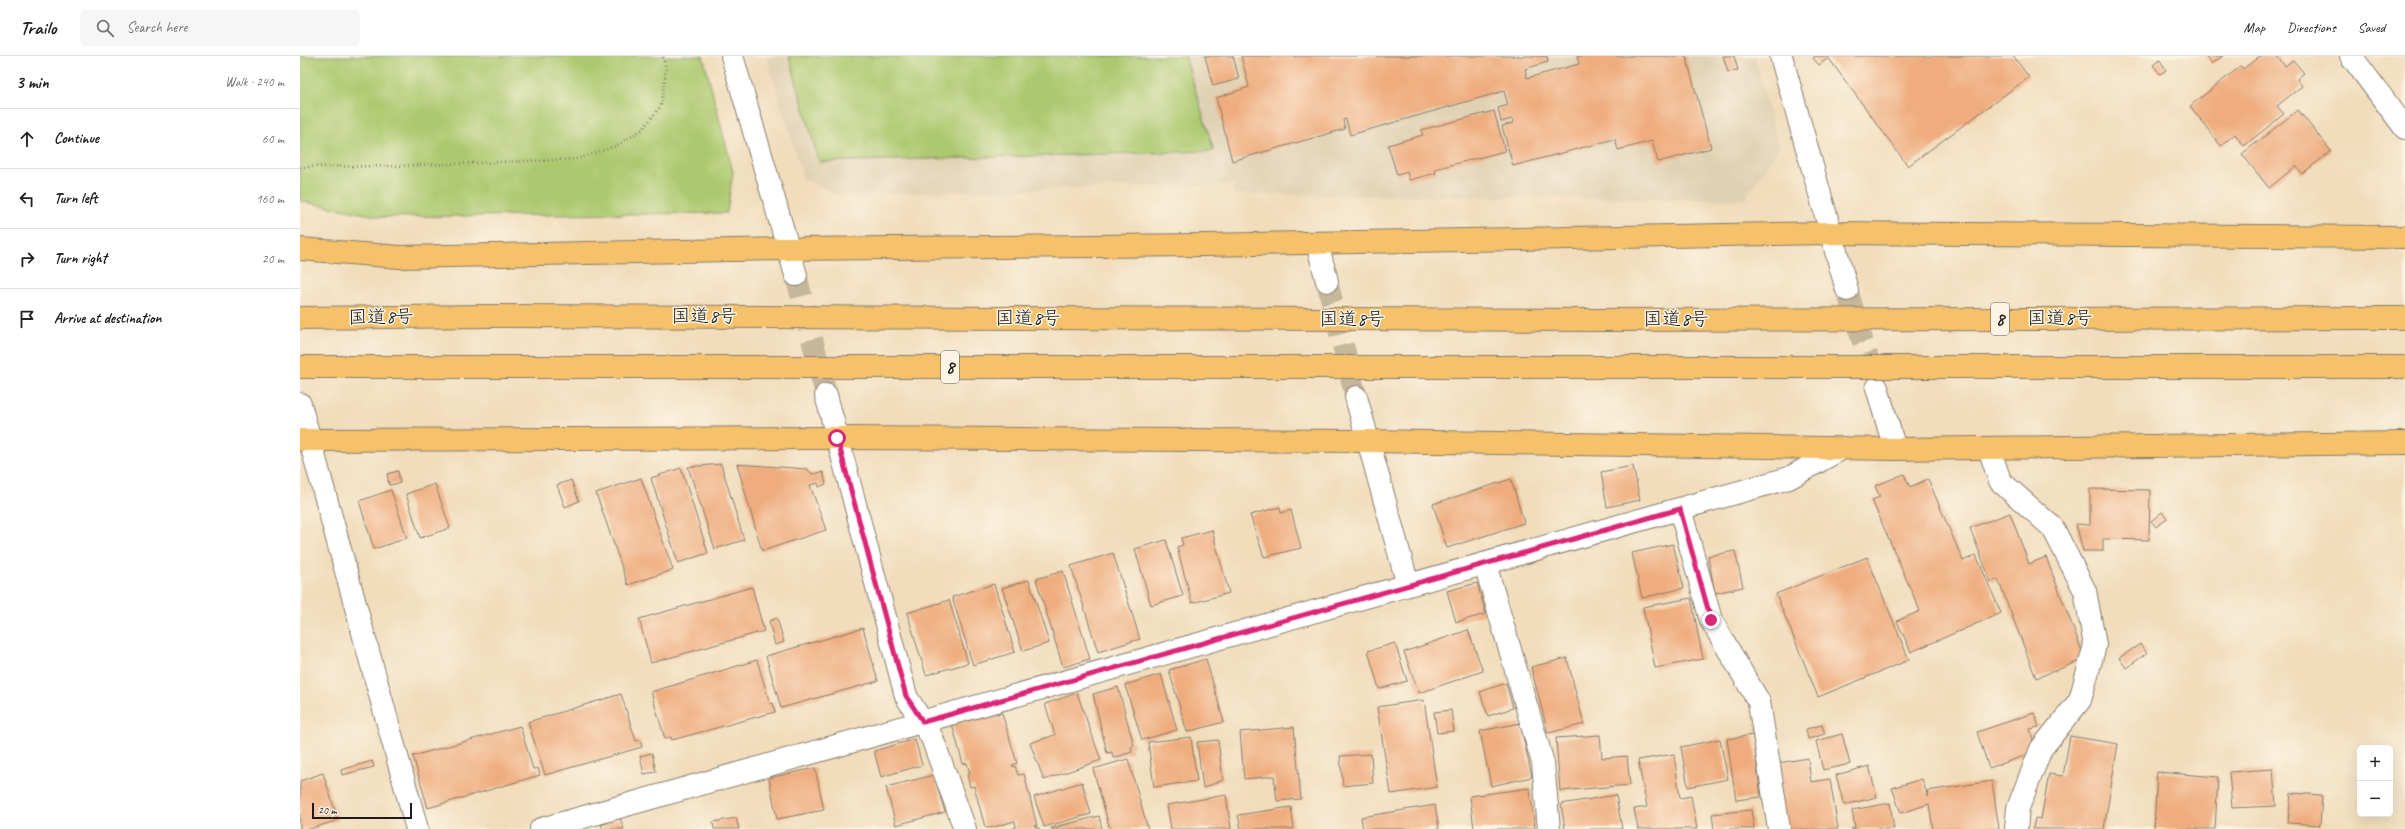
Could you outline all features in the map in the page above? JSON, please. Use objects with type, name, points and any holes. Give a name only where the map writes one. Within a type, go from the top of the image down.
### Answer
[{"type":"highway","points":[[300,249],[400,257],[787,249],[1317,243],[1830,233],[2405,237]]},
{"type":"highway","name":"国道8号","points":[[300,318],[496,316],[1595,320],[2405,318]]},
{"type":"highway","name":"8","points":[[300,366],[2405,367]]},
{"type":"highway","points":[[303,439],[837,438],[1367,441],[1895,449],[2405,443]]},
{"type":"street","points":[[732,56],[787,249],[796,275]]},
{"type":"street","points":[[1781,56],[1847,290]]},
{"type":"street","points":[[2351,56],[2405,128]]},
{"type":"street","points":[[1317,243],[1327,281]]},
{"type":"street","points":[[1877,388],[1895,449]]},
{"type":"street","points":[[826,395],[906,696],[932,738],[965,829]]},
{"type":"street","points":[[1356,397],[1408,585]]},
{"type":"street","points":[[300,404],[303,439],[417,829]]},
{"type":"street","points":[[541,829],[1790,478],[1843,448]]},
{"type":"street","points":[[1989,448],[2000,480],[2053,528],[2085,591],[2095,645],[2080,700],[2041,749],[2018,808],[2016,829]]},
{"type":"street","points":[[1680,509],[1711,620],[1759,702],[1779,829]]},
{"type":"street","points":[[1485,564],[1543,763],[1549,829]]},
{"type":"path","points":[[300,167],[394,166],[578,159],[618,145],[643,129],[661,106],[666,70],[663,56]]},
{"type":"shaded area","points":[[766,56],[1755,56],[1779,148],[1744,200],[1234,194],[1234,184],[837,195],[803,178]]},
{"type":"green space","points":[[300,56],[703,56],[733,172],[727,213],[381,217],[300,201]]},
{"type":"green space","points":[[789,56],[1185,56],[1214,151],[819,162]]},
{"type":"building","points":[[1205,56],[1233,56],[1239,79],[1213,86]]},
{"type":"building","points":[[1241,56],[1547,56],[1548,62],[1525,69],[1527,78],[1579,64],[1577,56],[1686,56],[1711,148],[1658,162],[1652,141],[1618,150],[1615,139],[1513,166],[1502,126],[1513,123],[1512,119],[1501,122],[1498,108],[1508,105],[1504,91],[1350,135],[1346,119],[1343,120],[1345,129],[1232,161],[1216,98],[1249,87]]},
{"type":"building","points":[[1723,56],[1734,56],[1738,70],[1728,72]]},
{"type":"building","points":[[1816,56],[1824,56],[1827,59],[1819,65],[1813,58]]},
{"type":"building","points":[[1827,56],[2013,56],[2029,77],[1908,166]]},
{"type":"building","points":[[2206,56],[2223,56],[2212,64]]},
{"type":"building","points":[[2260,56],[2277,56],[2285,66],[2293,60],[2304,73],[2297,79],[2302,86],[2277,106],[2284,114],[2244,146],[2235,134],[2221,146],[2190,106],[2241,66],[2243,69]]},
{"type":"building","points":[[2160,60],[2166,70],[2160,74],[2153,65]]},
{"type":"building","points":[[2298,110],[2331,151],[2302,174],[2296,166],[2269,188],[2242,154]]},
{"type":"building","points":[[1494,111],[1505,151],[1435,169],[1436,173],[1409,180],[1407,172],[1397,175],[1388,145],[1423,135],[1421,130]]},
{"type":"building","points":[[721,464],[744,540],[715,549],[688,467]]},
{"type":"building","points":[[737,464],[807,469],[812,474],[823,472],[826,484],[819,487],[818,483],[810,485],[826,530],[762,551]]},
{"type":"building","points":[[1633,466],[1640,500],[1607,507],[1601,472]]},
{"type":"building","points":[[681,468],[708,553],[678,563],[651,478]]},
{"type":"building","points":[[398,471],[400,483],[389,485],[387,474]]},
{"type":"building","points":[[1904,474],[1910,487],[1928,479],[1963,561],[1976,555],[2001,613],[1911,652],[1897,621],[1920,611],[1872,500],[1880,497],[1875,486]]},
{"type":"building","points":[[641,478],[673,570],[628,585],[596,493]]},
{"type":"building","points":[[1511,479],[1524,523],[1447,548],[1433,504]]},
{"type":"building","points":[[571,480],[579,501],[565,507],[557,485]]},
{"type":"building","points":[[435,484],[450,528],[420,538],[406,494]]},
{"type":"building","points":[[2090,489],[2150,490],[2149,540],[2103,539],[2103,551],[2083,551],[2076,524],[2090,525]]},
{"type":"building","points":[[391,490],[407,538],[374,549],[359,501]]},
{"type":"building","points":[[1280,507],[1281,513],[1291,510],[1301,548],[1264,557],[1250,515]]},
{"type":"building","points":[[2162,512],[2167,519],[2156,527],[2151,521]]},
{"type":"building","points":[[2010,513],[2029,564],[2046,557],[2085,659],[2036,678],[1998,579],[1991,582],[1970,528]]},
{"type":"building","points":[[1212,530],[1229,593],[1192,603],[1177,547],[1183,545],[1181,538]]},
{"type":"building","points":[[1166,540],[1183,596],[1151,605],[1135,549]]},
{"type":"building","points":[[1673,544],[1684,588],[1642,598],[1632,553]]},
{"type":"building","points":[[1735,551],[1743,587],[1715,593],[1708,556]]},
{"type":"building","points":[[1113,553],[1140,639],[1098,652],[1071,566]]},
{"type":"building","points":[[1867,557],[1909,660],[1818,697],[1776,594]]},
{"type":"building","points":[[1063,571],[1090,659],[1063,667],[1036,579]]},
{"type":"building","points":[[1029,580],[1049,643],[1023,651],[1002,588]]},
{"type":"building","points":[[1477,583],[1486,614],[1456,622],[1447,591]]},
{"type":"building","points":[[994,584],[1015,652],[973,665],[952,597]]},
{"type":"building","points":[[752,587],[764,631],[651,663],[639,619]]},
{"type":"building","points":[[1691,598],[1703,659],[1655,668],[1643,607]]},
{"type":"building","points":[[949,600],[968,663],[926,675],[907,613]]},
{"type":"building","points":[[777,618],[784,642],[775,645],[769,621]]},
{"type":"building","points":[[863,628],[878,681],[781,708],[766,656]]},
{"type":"building","points":[[1468,630],[1483,671],[1419,693],[1404,652]]},
{"type":"building","points":[[1395,643],[1407,681],[1379,689],[1368,651]]},
{"type":"building","points":[[2140,644],[2147,653],[2126,668],[2119,658]]},
{"type":"building","points":[[1567,658],[1584,724],[1548,733],[1531,667]]},
{"type":"building","points":[[1206,659],[1224,722],[1187,732],[1169,670]]},
{"type":"building","points":[[757,660],[770,704],[773,703],[775,712],[672,740],[671,737],[665,739],[651,692]]},
{"type":"building","points":[[1161,674],[1177,730],[1142,740],[1125,685]]},
{"type":"building","points":[[1506,683],[1513,708],[1488,716],[1480,692]]},
{"type":"building","points":[[1118,687],[1134,746],[1131,747],[1132,752],[1113,758],[1112,752],[1107,753],[1093,694]]},
{"type":"building","points":[[1077,693],[1101,760],[1044,780],[1030,743],[1055,735],[1045,704]]},
{"type":"building","points":[[621,694],[636,741],[640,740],[642,747],[545,775],[528,722]]},
{"type":"building","points":[[1424,700],[1437,787],[1391,794],[1377,707]]},
{"type":"building","points":[[1451,710],[1454,731],[1437,733],[1434,712]]},
{"type":"building","points":[[996,711],[997,714],[1002,713],[1017,763],[1012,765],[1013,767],[1015,766],[1018,775],[1024,774],[1037,826],[1034,826],[1040,829],[1012,829],[1016,827],[1015,821],[990,828],[985,827],[974,786],[970,787],[967,775],[970,774],[967,763],[963,764],[952,724]]},
{"type":"building","points":[[2034,713],[2039,727],[2030,729],[2036,752],[1989,768],[1977,732]]},
{"type":"building","points":[[1520,723],[1532,777],[1491,786],[1480,731]]},
{"type":"building","points":[[1822,725],[1825,734],[1808,739],[1806,729]]},
{"type":"building","points":[[520,726],[533,769],[538,768],[540,775],[428,808],[413,756]]},
{"type":"building","points":[[1294,727],[1301,799],[1277,801],[1274,776],[1244,779],[1240,732]]},
{"type":"building","points":[[1842,734],[1850,764],[1823,770],[1816,741]]},
{"type":"building","points":[[1600,735],[1602,758],[1627,756],[1630,785],[1560,791],[1556,738]]},
{"type":"building","points":[[1753,735],[1761,797],[1736,800],[1727,739]]},
{"type":"building","points":[[2070,736],[2118,744],[2104,829],[2033,829],[2035,818],[2041,819],[2049,774],[2063,776]]},
{"type":"building","points":[[1191,737],[1197,781],[1154,787],[1148,742]]},
{"type":"building","points":[[915,739],[922,765],[881,777],[874,751]]},
{"type":"building","points":[[1720,739],[1728,779],[1688,787],[1681,747]]},
{"type":"building","points":[[1218,740],[1223,780],[1203,788],[1197,742]]},
{"type":"building","points":[[652,753],[656,772],[644,774],[640,756]]},
{"type":"building","points":[[1371,754],[1373,783],[1343,786],[1340,756]]},
{"type":"building","points":[[1674,754],[1680,798],[1691,796],[1697,829],[1638,829],[1634,809],[1647,807],[1638,760]]},
{"type":"building","points":[[1808,758],[1811,782],[1830,779],[1838,829],[1784,829],[1773,764]]},
{"type":"building","points":[[1128,759],[1148,829],[1110,829],[1093,769]]},
{"type":"building","points":[[372,761],[374,767],[342,775],[341,770]]},
{"type":"building","points":[[1869,766],[1877,797],[1844,805],[1836,775]]},
{"type":"building","points":[[815,768],[824,810],[777,819],[769,778]]},
{"type":"building","points":[[2273,769],[2276,806],[2232,808],[2229,772]]},
{"type":"building","points":[[2157,772],[2218,777],[2215,829],[2154,829]]},
{"type":"building","points":[[323,773],[338,820],[310,829],[300,829],[300,781]]},
{"type":"building","points":[[934,775],[945,812],[896,825],[886,787]]},
{"type":"building","points":[[1922,779],[1928,797],[1927,791],[1992,781],[1999,829],[1933,829],[1929,804],[1901,813],[1892,788]]},
{"type":"building","points":[[1082,782],[1091,814],[1044,827],[1034,797]]},
{"type":"building","points":[[1530,788],[1535,829],[1474,829],[1470,796]]},
{"type":"building","points":[[2291,793],[2322,795],[2320,825],[2288,823]]},
{"type":"building","points":[[1226,795],[1231,829],[1171,829],[1167,805]]},
{"type":"building","points":[[1616,795],[1622,829],[1565,829],[1561,804]]},
{"type":"building","points":[[1890,803],[1894,829],[1851,829],[1855,827],[1852,810]]},
{"type":"building","points":[[1435,805],[1439,829],[1363,829],[1361,817]]},
{"type":"building","points":[[1291,807],[1294,829],[1241,829],[1238,815]]},
{"type":"building","points":[[1751,810],[1754,829],[1714,829],[1712,814]]},
{"type":"building","points":[[1099,816],[1102,829],[1051,828]]},
{"type":"building","points":[[620,818],[624,829],[603,829],[601,825]]},
{"type":"building","points":[[736,818],[739,829],[714,829],[713,822]]},
{"type":"tunnel","points":[[796,275],[826,395]]},
{"type":"tunnel","points":[[1327,281],[1356,397]]},
{"type":"tunnel","points":[[1847,290],[1876,385]]},
{"type":"route","points":[[837,438],[906,696],[923,722],[1680,509],[1711,620]]}]
